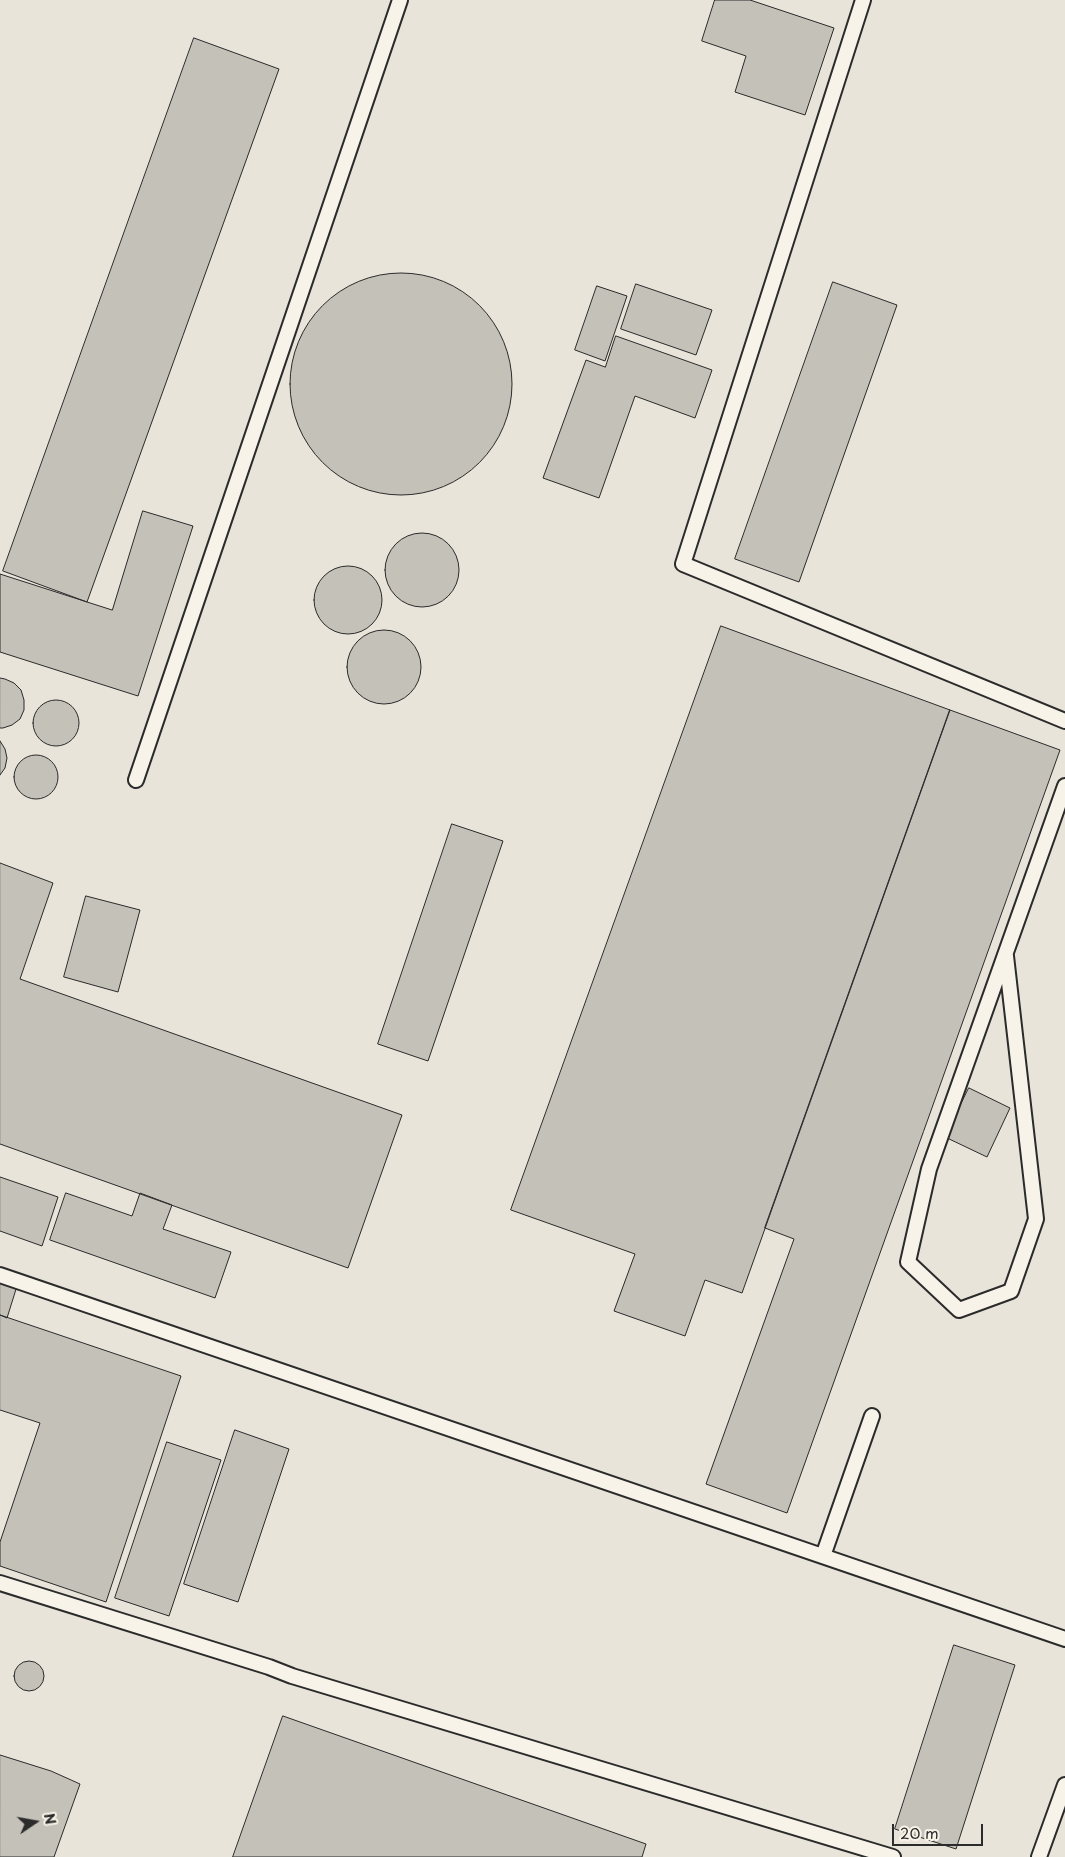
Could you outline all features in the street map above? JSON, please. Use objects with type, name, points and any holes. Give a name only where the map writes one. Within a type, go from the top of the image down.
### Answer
[{"type":"lane","points":[[136,780],[400,0]]},
{"type":"lane","points":[[863,0],[683,564],[1065,721]]},
{"type":"lane","points":[[1006,956],[1036,1219],[1011,1291],[960,1310],[908,1262],[929,1168],[1065,786]]},
{"type":"lane","points":[[0,1275],[1065,1639]]},
{"type":"lane","points":[[823,1556],[872,1416]]},
{"type":"lane","points":[[0,1584],[269,1667],[292,1676],[894,1857]]},
{"type":"lane","points":[[1039,1857],[1065,1785]]},
{"type":"shaded area","points":[[0,0],[1065,0],[1065,1857],[0,1857]]},
{"type":"building","points":[[715,0],[750,0],[834,28],[805,115],[735,92],[746,56],[702,41]]},
{"type":"building","points":[[194,38],[279,69],[87,602],[3,571]]},
{"type":"building","points":[[401,273],[433,278],[443,282],[462,292],[479,306],[493,323],[503,342],[507,352],[512,384],[507,416],[503,426],[493,445],[479,462],[462,476],[443,486],[433,490],[401,495],[369,490],[359,486],[340,476],[323,462],[309,445],[299,426],[295,416],[290,384],[295,352],[299,342],[309,323],[323,306],[340,292],[359,282],[369,278]]},
{"type":"building","points":[[833,282],[897,305],[799,582],[735,559]]},
{"type":"building","points":[[636,284],[712,310],[696,355],[621,329]]},
{"type":"building","points":[[597,286],[627,296],[605,361],[575,350]]},
{"type":"building","points":[[616,336],[712,370],[695,418],[635,396],[599,498],[543,478],[586,360],[605,367]]},
{"type":"building","points":[[143,511],[193,526],[138,696],[0,652],[0,574],[112,610]]},
{"type":"building","points":[[422,533],[443,539],[453,549],[459,570],[453,591],[443,601],[422,607],[401,601],[391,591],[385,570],[391,549],[401,539]]},
{"type":"building","points":[[348,566],[361,569],[372,576],[379,587],[382,600],[379,613],[372,624],[361,631],[348,634],[335,631],[324,624],[317,613],[314,600],[317,587],[324,576],[335,569]]},
{"type":"building","points":[[721,626],[950,710],[742,1293],[705,1280],[685,1336],[614,1311],[635,1254],[511,1210]]},
{"type":"building","points":[[384,630],[405,636],[415,646],[421,667],[415,688],[405,698],[384,704],[363,698],[353,688],[347,667],[353,646],[363,636]]},
{"type":"building","points":[[0,678],[14,683],[21,690],[24,700],[24,710],[20,719],[12,725],[3,728],[0,728]]},
{"type":"building","points":[[61,700],[73,706],[78,714],[78,732],[73,740],[65,745],[51,746],[39,740],[34,732],[33,718],[39,706],[47,701]]},
{"type":"building","points":[[950,710],[1060,750],[787,1513],[706,1484],[794,1239],[765,1228]]},
{"type":"building","points":[[0,741],[5,749],[7,758],[5,768],[0,775]]},
{"type":"building","points":[[36,755],[48,759],[54,765],[58,777],[54,789],[48,795],[36,799],[24,795],[18,789],[14,777],[18,765],[24,759]]},
{"type":"building","points":[[452,824],[503,841],[428,1061],[378,1044]]},
{"type":"building","points":[[0,863],[53,883],[20,979],[402,1115],[348,1268],[0,1144]]},
{"type":"building","points":[[86,896],[140,910],[118,992],[64,977]]},
{"type":"building","points":[[969,1088],[1010,1108],[987,1157],[945,1137]]},
{"type":"building","points":[[0,1177],[58,1197],[42,1246],[0,1231]]},
{"type":"building","points":[[66,1193],[132,1216],[140,1193],[172,1205],[163,1229],[231,1252],[215,1298],[50,1240]]},
{"type":"building","points":[[0,1281],[17,1286],[7,1318],[0,1315]]},
{"type":"building","points":[[0,1315],[181,1376],[106,1602],[0,1566],[0,1542],[40,1423],[0,1410]]},
{"type":"building","points":[[235,1430],[289,1449],[238,1602],[184,1584]]},
{"type":"building","points":[[167,1442],[221,1460],[169,1616],[115,1598]]},
{"type":"building","points":[[954,1645],[1015,1665],[956,1849],[895,1829]]},
{"type":"building","points":[[29,1661],[40,1665],[44,1676],[40,1687],[29,1691],[18,1687],[14,1676],[18,1665]]},
{"type":"building","points":[[283,1716],[646,1844],[642,1857],[233,1857]]},
{"type":"building","points":[[0,1755],[51,1771],[80,1784],[54,1857],[0,1857]]}]
